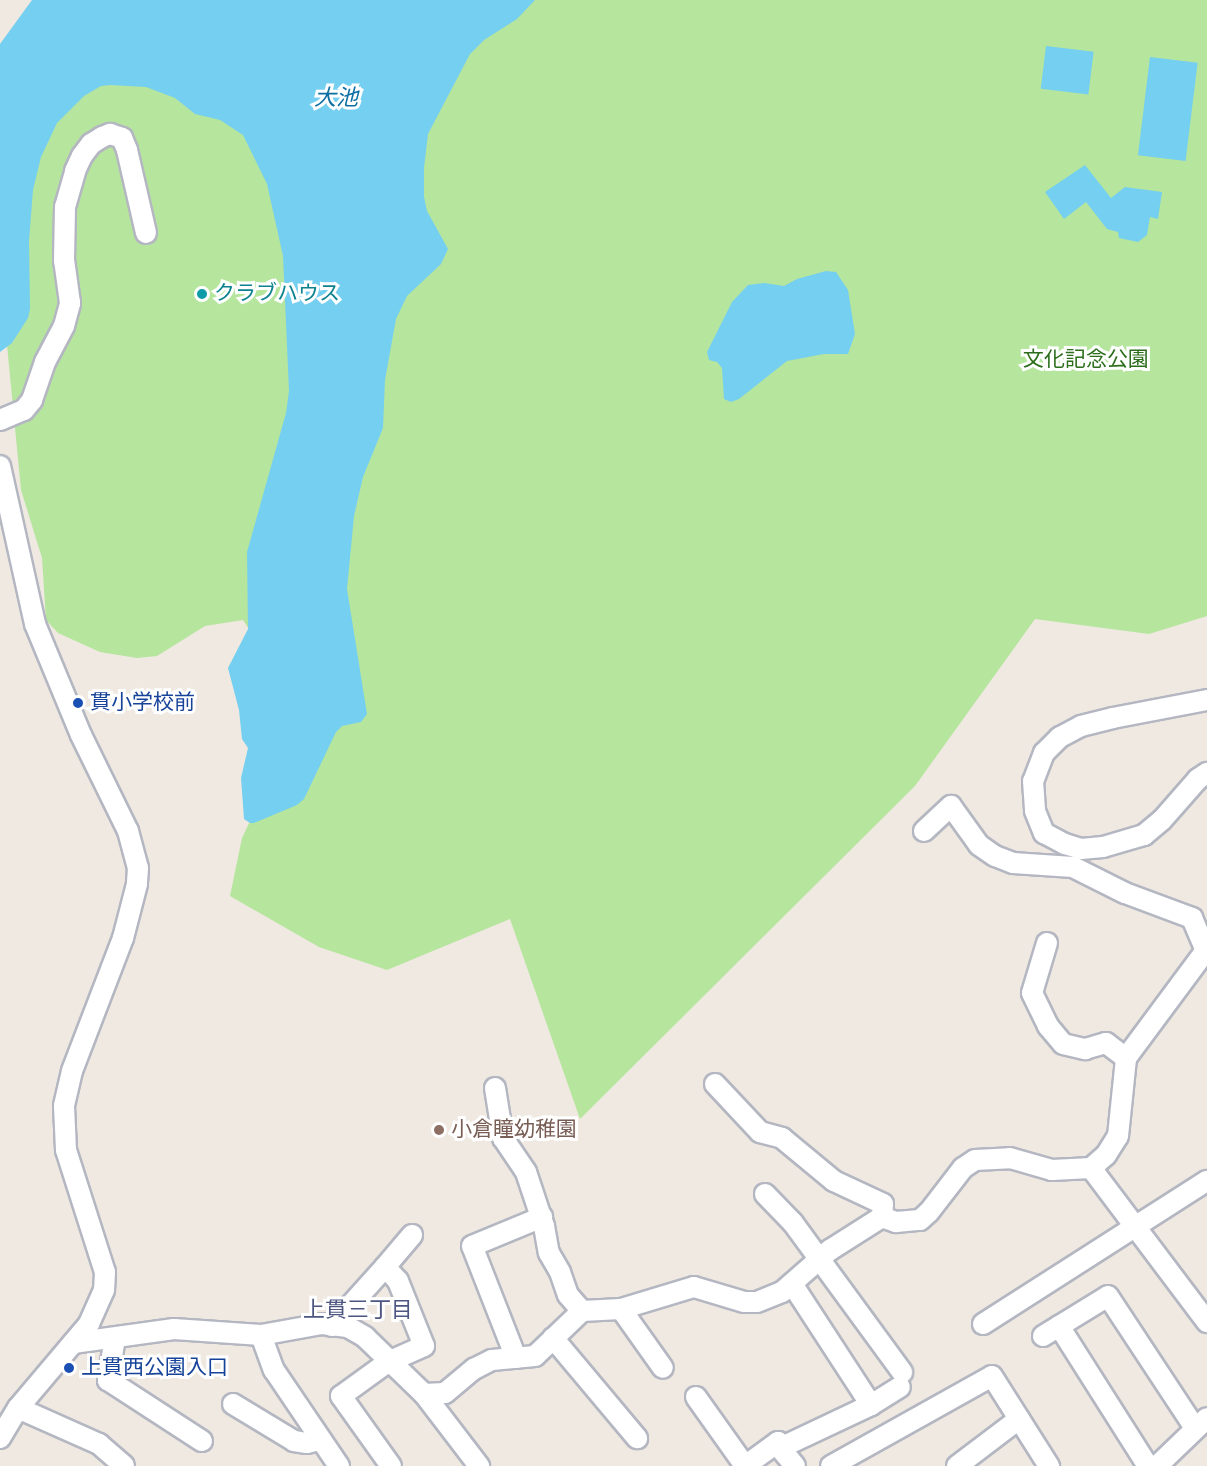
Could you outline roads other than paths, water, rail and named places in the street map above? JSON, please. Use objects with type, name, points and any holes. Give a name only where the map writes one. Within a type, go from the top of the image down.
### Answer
[{"type":"street","points":[[0,420],[24,410],[32,399],[45,362],[64,326],[69,303],[64,260],[65,207],[75,171],[82,156],[91,144],[102,137],[110,134],[122,138],[127,150],[146,233]]},
{"type":"street","points":[[0,466],[35,624],[81,735],[128,831],[138,868],[137,884],[126,930],[72,1071],[64,1106],[66,1150],[105,1272],[104,1290],[96,1311],[73,1344],[18,1408],[0,1438]]},
{"type":"street","points":[[1207,700],[1081,726],[1060,737],[1044,753],[1033,781],[1032,795],[1035,811],[1044,833],[1073,846],[1098,848],[1144,835],[1162,820],[1198,779],[1207,773]]},
{"type":"street","points":[[882,1217],[896,1222],[920,1220],[929,1212],[963,1168],[975,1160],[1010,1158],[1052,1170],[1091,1168],[1106,1155],[1118,1136],[1126,1058],[1206,950],[1192,918],[1125,893],[1073,867],[1012,863],[994,856],[979,845],[951,806],[924,831]]},
{"type":"street","points":[[1090,876],[1098,848]]},
{"type":"street","points":[[1047,943],[1032,993],[1048,1026],[1063,1044],[1085,1049],[1106,1043],[1126,1058]]},
{"type":"street","points":[[715,1084],[760,1132],[782,1138],[834,1181],[883,1204],[882,1217]]},
{"type":"street","points":[[495,1088],[503,1138],[526,1172],[542,1217],[549,1253],[561,1272],[568,1295],[582,1311]]},
{"type":"street","points":[[1091,1168],[1207,1321]]},
{"type":"street","points":[[983,1324],[1207,1181]]},
{"type":"street","points":[[765,1194],[793,1223],[820,1259],[901,1380],[871,1404],[780,1448]]},
{"type":"street","points":[[516,1358],[472,1245],[542,1217]]},
{"type":"street","points":[[424,1394],[446,1393],[474,1369],[492,1360],[534,1356],[582,1311],[621,1309],[694,1287],[744,1302],[757,1302],[782,1292],[820,1259],[882,1217]]},
{"type":"street","points":[[332,1326],[412,1235]]},
{"type":"street","points":[[385,1267],[398,1281],[424,1346],[388,1362],[341,1396],[392,1466]]},
{"type":"street","points":[[792,1284],[871,1404]]},
{"type":"street","points":[[1148,1466],[1051,1331],[1108,1296],[1201,1423],[1157,1466]]},
{"type":"street","points":[[621,1309],[663,1368]]},
{"type":"street","points":[[73,1344],[174,1329],[261,1335],[321,1324],[348,1327],[365,1337],[388,1362],[424,1394],[479,1466]]},
{"type":"street","points":[[261,1335],[274,1370],[319,1440],[339,1466]]},
{"type":"street","points":[[115,1338],[108,1380],[202,1440]]},
{"type":"street","points":[[553,1338],[637,1438]]},
{"type":"street","points":[[831,1466],[992,1376],[1049,1466]]},
{"type":"street","points":[[696,1398],[745,1466],[778,1442],[780,1448],[795,1466]]},
{"type":"street","points":[[233,1404],[294,1441],[307,1443],[319,1440]]},
{"type":"street","points":[[18,1408],[99,1444],[124,1466]]},
{"type":"street","points":[[957,1466],[1019,1419]]},
{"type":"water","name":"大池","points":[[32,0],[535,0],[517,19],[484,40],[470,54],[428,134],[424,168],[424,197],[427,211],[448,249],[441,264],[407,296],[396,319],[385,380],[383,428],[363,477],[354,516],[347,589],[367,714],[361,722],[342,726],[336,732],[304,799],[297,805],[254,823],[244,819],[241,778],[248,748],[242,739],[239,710],[228,668],[248,629],[247,552],[286,413],[289,391],[283,256],[267,184],[243,135],[220,120],[195,114],[175,98],[146,87],[110,85],[101,86],[84,96],[57,123],[41,157],[33,190],[29,241],[30,309],[28,318],[12,343],[0,352],[0,44]]},
{"type":"water","points":[[1046,46],[1094,52],[1088,95],[1041,89]]},
{"type":"water","points":[[1150,57],[1198,63],[1186,161],[1138,155]]},
{"type":"water","points":[[1085,165],[1111,198],[1125,187],[1162,192],[1158,219],[1150,217],[1147,235],[1138,242],[1119,238],[1118,232],[1107,229],[1086,202],[1064,219],[1045,192]]},
{"type":"water","points":[[826,271],[836,272],[848,290],[855,334],[848,354],[824,354],[787,361],[739,399],[731,402],[724,399],[722,368],[717,362],[709,360],[707,352],[732,302],[748,285],[764,283],[784,286],[797,279]]},
{"type":"place","name":"クラブハウス","points":[[202,294]]},
{"type":"place","name":"貫小学校前","points":[[78,703]]},
{"type":"place","name":"小倉瞳幼稚園","points":[[439,1130]]},
{"type":"place","name":"上貫西公園入口","points":[[69,1368]]},
{"type":"district","name":"上貫三丁目","points":[[358,1311]]},
{"type":"park label","name":"文化記念公園","points":[[1086,360]]}]
